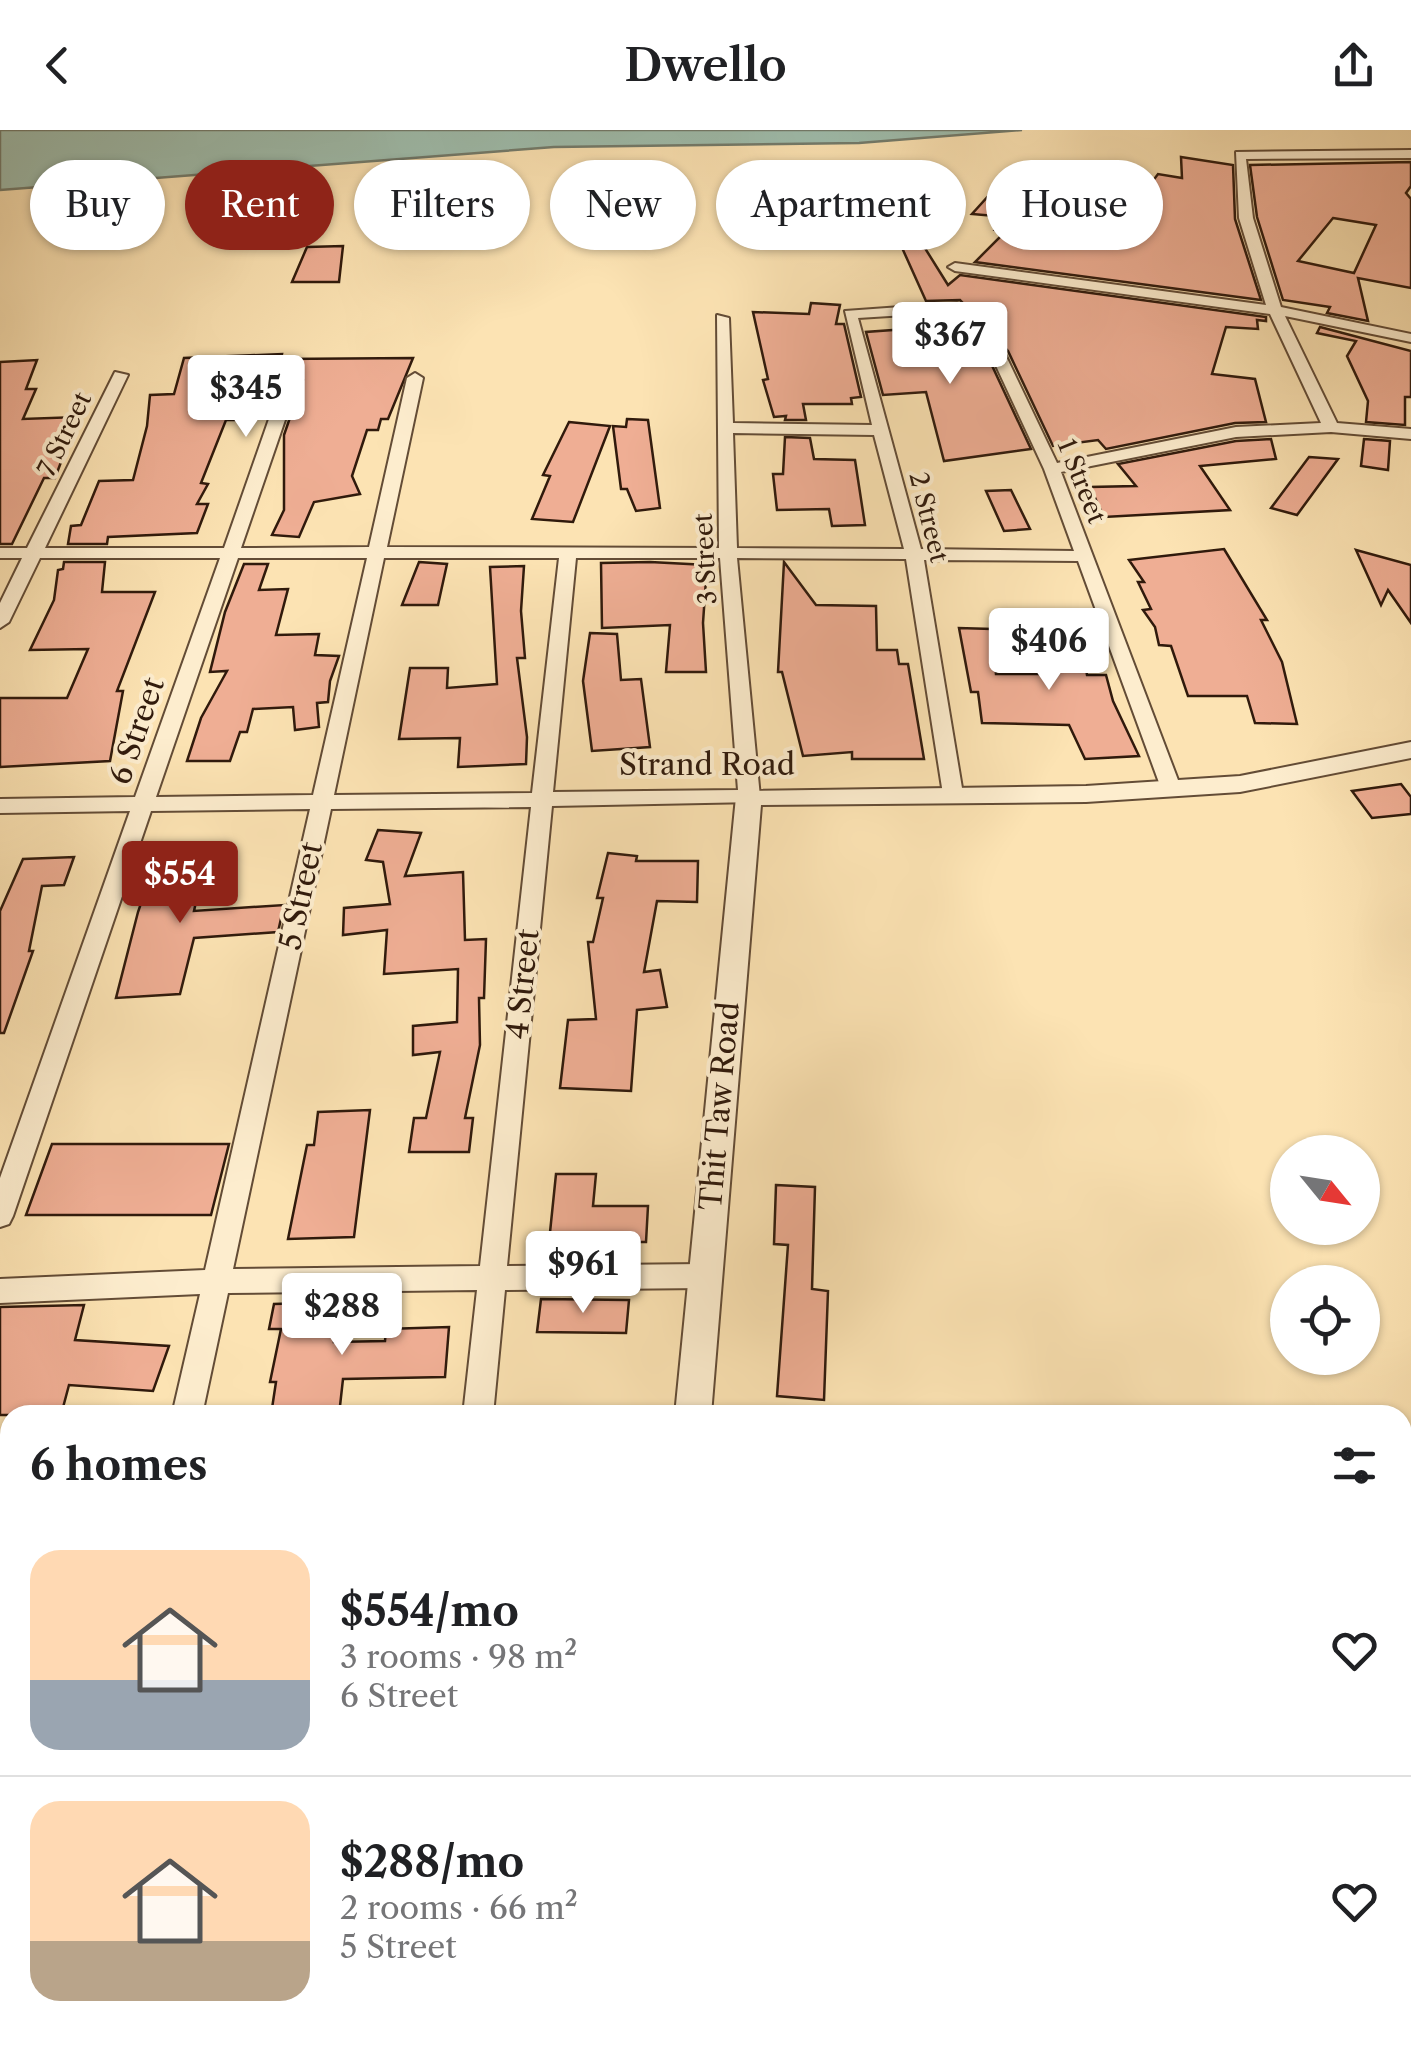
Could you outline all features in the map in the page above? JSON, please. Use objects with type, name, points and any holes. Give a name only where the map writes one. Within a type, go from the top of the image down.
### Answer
[{"type":"street","points":[[1331,427],[1275,310],[1246,218],[1240,155],[1411,154]]},
{"type":"street","points":[[955,267],[1275,310],[1411,338]]},
{"type":"street","name":"1 Street","points":[[850,314],[957,307],[998,354],[1052,469],[1171,788]]},
{"type":"street","name":"2 Street","points":[[850,314],[914,554],[953,794]]},
{"type":"street","name":"3 Street","points":[[722,318],[728,552],[750,797]]},
{"type":"street","name":"7 Street","points":[[0,622],[120,375]]},
{"type":"street","name":"6 Street","points":[[0,1216],[291,378]]},
{"type":"street","name":"5 Street","points":[[189,1405],[414,378]]},
{"type":"street","points":[[1052,469],[1236,432],[1331,427],[1411,434]]},
{"type":"street","points":[[725,428],[881,430]]},
{"type":"street","name":"4 Street","points":[[479,1405],[568,552]]},
{"type":"street","points":[[0,554],[728,552],[1085,556]]},
{"type":"street","name":"Strand Road","points":[[0,806],[1086,794],[1240,784],[1411,750]]},
{"type":"street","name":"Thit Taw Road","points":[[693,1405],[750,797]]},
{"type":"street","points":[[0,1291],[216,1282],[704,1276]]},
{"type":"shaded area","points":[[0,130],[1022,130],[859,143],[554,147],[334,164],[334,160],[185,160],[185,176],[165,177],[165,160],[30,160],[30,188],[0,190]]},
{"type":"building","points":[[1181,157],[1233,165],[1235,219],[1261,300],[975,262],[987,250],[1163,250],[1163,175],[1182,178]]},
{"type":"building","points":[[1411,162],[1411,186],[1406,193],[1411,199],[1411,288],[1358,278],[1368,321],[1327,313],[1330,307],[1283,300],[1257,217],[1250,165]],"holes":[[[1333,218],[1376,225],[1354,273],[1298,261]]]},
{"type":"building","points":[[986,198],[986,215],[972,214]]},
{"type":"building","points":[[334,246],[343,246],[339,282],[292,282],[306,250],[334,250]]},
{"type":"building","points":[[903,250],[926,250],[948,285],[960,275],[1266,317],[1266,321],[1257,320],[1258,329],[1226,327],[1212,374],[1255,379],[1266,422],[1235,423],[1106,449],[1098,440],[1053,446],[1008,351],[960,300],[926,301]]},
{"type":"building","points":[[811,303],[840,305],[836,324],[844,324],[861,397],[851,398],[852,404],[803,404],[806,420],[774,417],[763,380],[768,379],[753,312],[809,314]]},
{"type":"building","points":[[951,316],[988,357],[1031,449],[944,461],[926,392],[883,395],[866,332],[935,327],[929,317]]},
{"type":"building","points":[[1320,327],[1411,351],[1411,397],[1405,397],[1405,425],[1366,422],[1368,401],[1347,356],[1356,341],[1317,333]]},
{"type":"building","points":[[282,354],[281,359],[413,358],[388,419],[381,419],[378,430],[367,430],[352,476],[360,494],[314,502],[299,537],[272,535],[284,510],[284,435],[303,380],[289,371],[279,378],[270,405],[240,405],[237,420],[226,420],[201,483],[208,484],[197,504],[208,504],[197,533],[108,537],[107,544],[68,544],[71,526],[81,525],[99,481],[133,480],[147,426],[150,395],[174,394],[184,358]]},
{"type":"building","points":[[37,360],[26,389],[36,389],[23,419],[78,417],[55,478],[44,478],[12,544],[0,544],[0,362]]},
{"type":"building","points":[[627,419],[648,420],[660,508],[636,511],[627,489],[621,489],[613,426],[626,427]]},
{"type":"building","points":[[569,422],[610,426],[573,522],[532,519],[550,476],[543,475]]},
{"type":"building","points":[[785,437],[810,438],[814,459],[855,460],[865,525],[832,526],[829,509],[777,510],[773,474],[783,474]]},
{"type":"building","points":[[1271,439],[1276,459],[1200,466],[1230,510],[1104,517],[1090,487],[1136,486],[1118,464],[1236,441]]},
{"type":"building","points":[[1364,439],[1390,441],[1388,470],[1361,466]]},
{"type":"building","points":[[1309,457],[1338,459],[1297,515],[1271,508]]},
{"type":"building","points":[[1011,490],[1030,529],[1004,531],[986,491]]},
{"type":"building","points":[[1224,549],[1267,620],[1261,620],[1282,662],[1297,724],[1255,723],[1247,696],[1188,696],[1171,646],[1159,645],[1155,627],[1143,610],[1151,609],[1138,582],[1144,582],[1129,560]]},
{"type":"building","points":[[1356,550],[1411,565],[1411,623],[1388,590],[1381,605]]},
{"type":"building","points":[[64,562],[105,562],[102,592],[155,592],[117,691],[123,691],[110,761],[0,767],[0,698],[67,698],[88,649],[30,650],[54,600],[58,570],[63,569]]},
{"type":"building","points":[[419,562],[447,564],[438,605],[402,605]]},
{"type":"building","points":[[784,562],[816,605],[876,606],[877,650],[897,650],[899,664],[908,664],[924,759],[852,759],[852,752],[803,756],[782,672],[778,672]]},
{"type":"building","points":[[601,563],[707,565],[703,623],[706,672],[666,672],[670,625],[602,628]]},
{"type":"building","points":[[244,564],[268,564],[259,590],[288,589],[276,635],[319,634],[315,655],[339,656],[328,702],[317,703],[319,727],[295,730],[293,707],[253,709],[247,732],[240,732],[230,761],[187,761],[201,718],[227,671],[210,672],[225,612]]},
{"type":"building","points":[[524,566],[521,611],[525,658],[517,658],[527,737],[526,764],[458,767],[460,738],[399,739],[410,668],[448,668],[447,688],[497,684],[490,567]]},
{"type":"building","points":[[1045,626],[1080,627],[1087,675],[1106,675],[1113,701],[1139,756],[1085,759],[1069,725],[982,723],[978,692],[971,692],[959,628],[992,629],[996,674],[1052,674]]},
{"type":"building","points":[[590,633],[617,634],[621,680],[641,679],[650,747],[592,751],[583,681]]},
{"type":"building","points":[[1401,784],[1411,797],[1411,814],[1372,818],[1352,791]]},
{"type":"building","points":[[378,830],[421,833],[405,876],[463,872],[465,940],[486,939],[484,998],[479,998],[480,1045],[465,1118],[473,1118],[469,1152],[409,1152],[414,1118],[426,1118],[440,1052],[413,1055],[413,1026],[457,1022],[458,969],[384,974],[387,930],[343,935],[344,908],[390,904],[383,862],[366,860]]},
{"type":"building","points":[[208,847],[194,911],[284,905],[278,932],[194,938],[180,994],[116,998],[150,877],[159,877],[161,852]]},
{"type":"building","points":[[608,853],[637,856],[636,861],[698,861],[697,902],[657,901],[644,972],[660,970],[667,1007],[637,1010],[631,1091],[560,1088],[568,1020],[596,1019],[588,942],[593,942],[603,898],[597,898]]},
{"type":"building","points":[[74,857],[64,885],[42,886],[29,951],[33,951],[4,1033],[0,1033],[0,911],[23,859]]},
{"type":"building","points":[[370,1110],[354,1237],[288,1239],[307,1145],[314,1145],[318,1112]]},
{"type":"building","points":[[52,1144],[229,1144],[211,1215],[26,1215]]},
{"type":"building","points":[[556,1174],[596,1174],[593,1206],[648,1206],[646,1242],[549,1242]]},
{"type":"building","points":[[776,1185],[815,1187],[812,1289],[828,1291],[824,1400],[777,1396],[788,1245],[774,1244]]},
{"type":"building","points":[[541,1299],[629,1300],[626,1333],[537,1332]]},
{"type":"building","points":[[340,1302],[334,1342],[385,1341],[386,1329],[449,1327],[445,1377],[343,1379],[340,1405],[273,1405],[276,1382],[270,1382],[281,1329],[269,1329],[274,1304]]},
{"type":"building","points":[[84,1305],[75,1340],[169,1346],[153,1391],[69,1385],[64,1405],[0,1405],[0,1307]]}]
